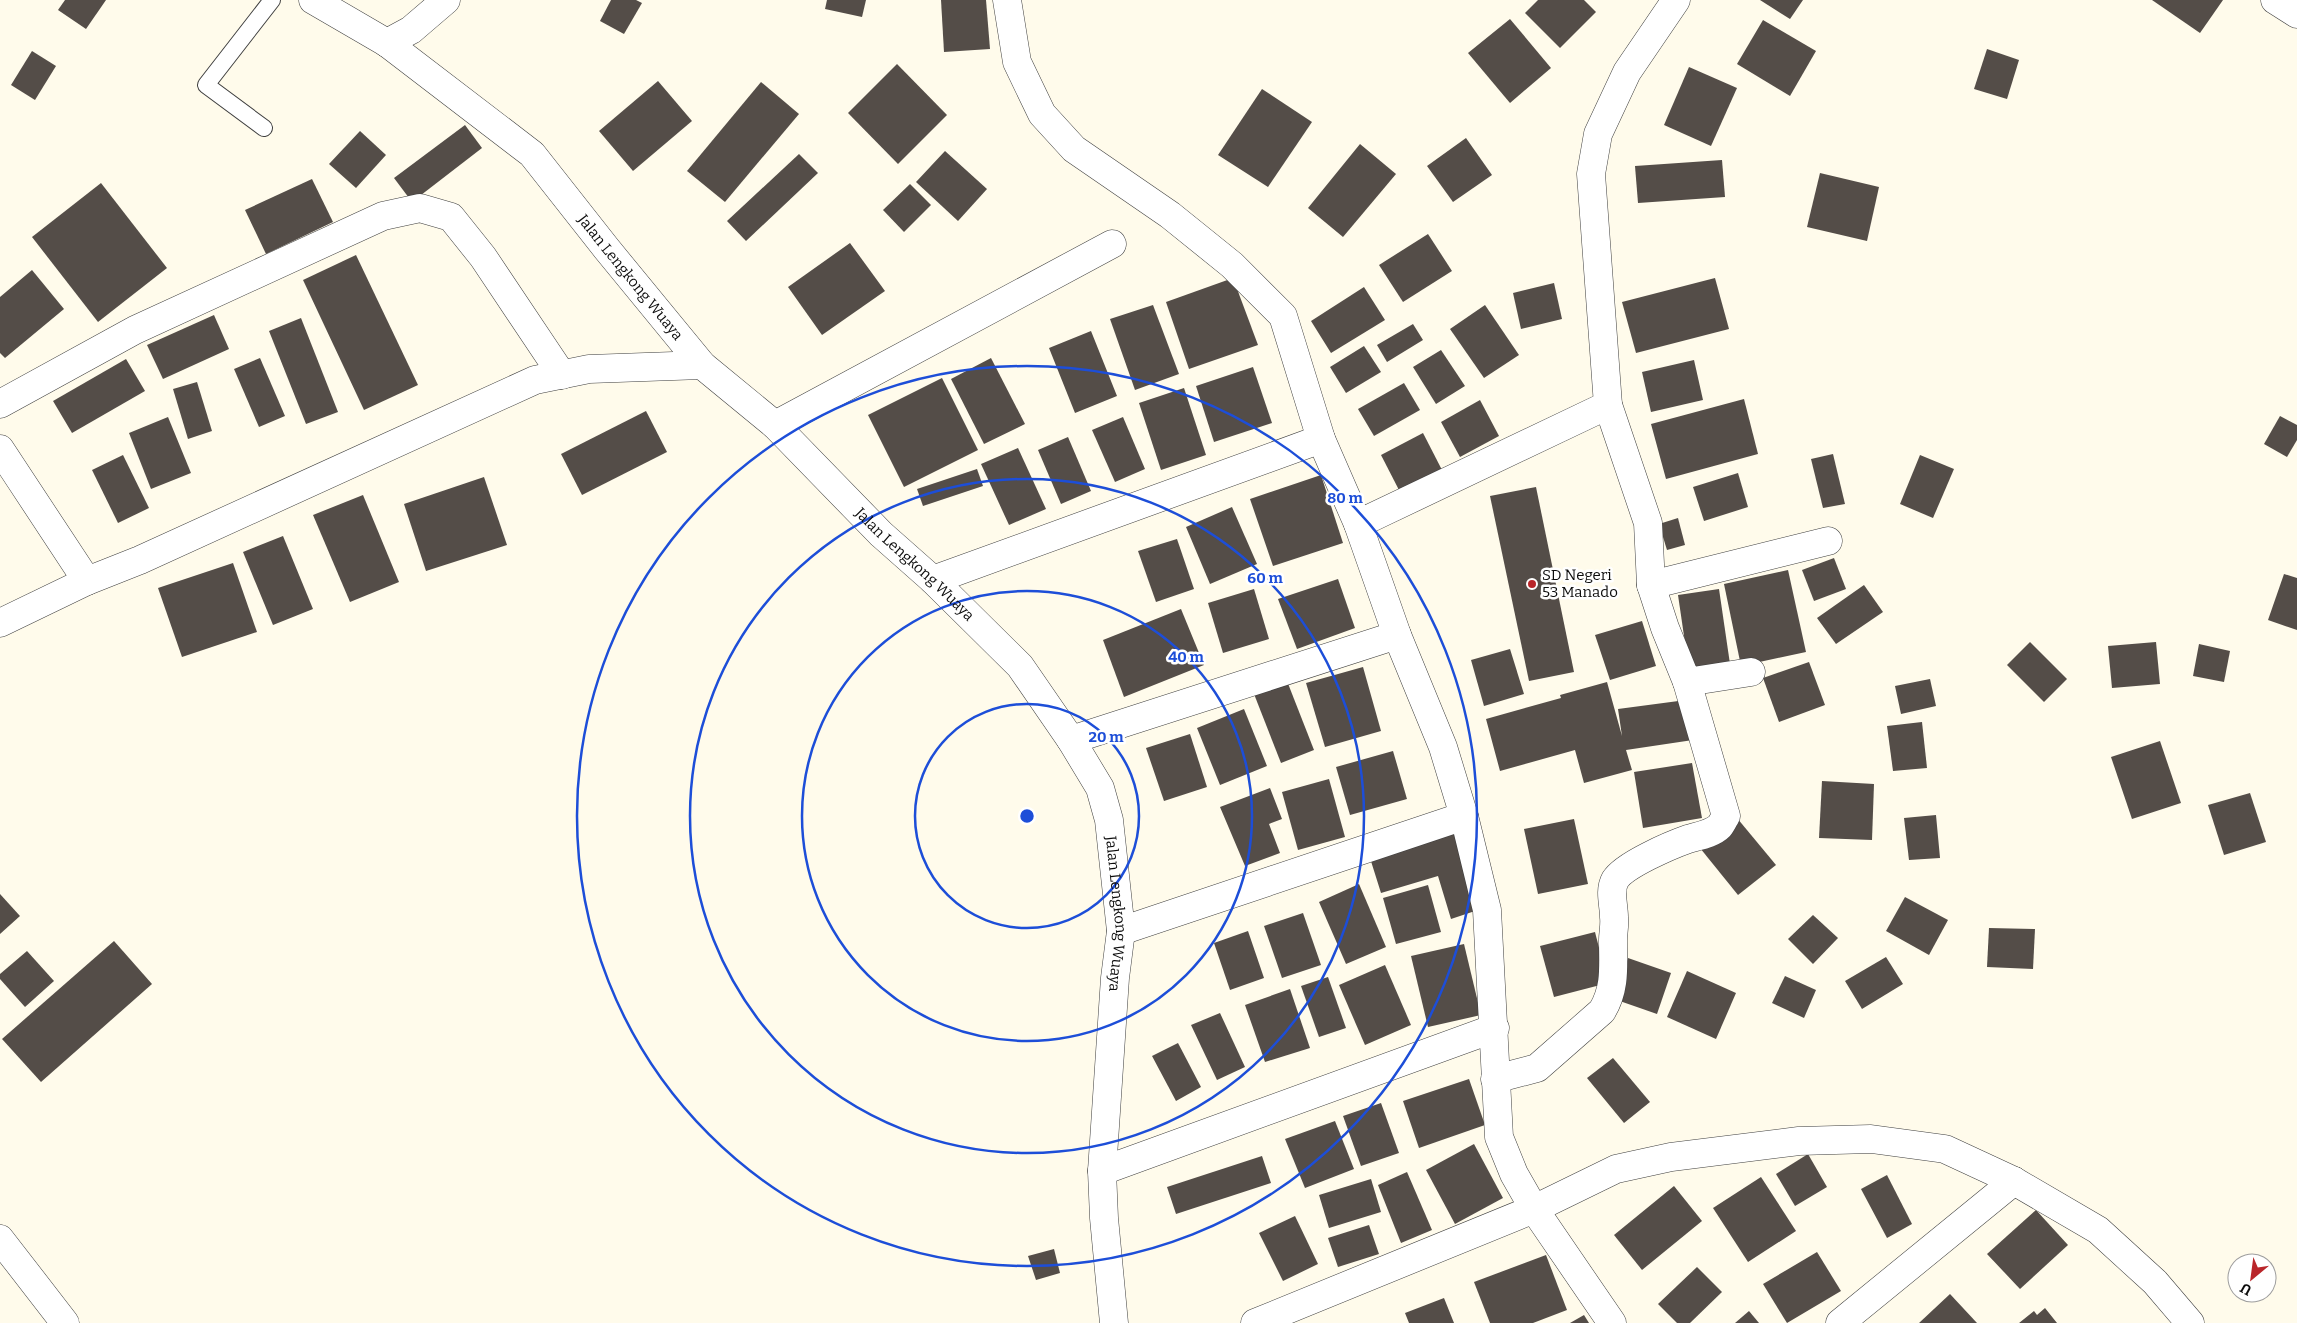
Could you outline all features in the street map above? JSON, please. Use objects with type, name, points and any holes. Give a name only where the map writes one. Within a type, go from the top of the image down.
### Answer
[{"type":"street","name":"Jalan Lengkong Wuaya","points":[[313,0],[387,43],[532,154],[606,248],[702,364],[775,425],[881,534],[933,580],[1020,666],[1071,740],[1100,788],[1109,820],[1121,931],[1114,978],[1102,1171],[1104,1218],[1114,1323]]},
{"type":"street","points":[[387,43],[411,30],[446,0]]},
{"type":"street","points":[[1008,0],[1017,62],[1042,114],[1074,149],[1170,214],[1232,265],[1283,316],[1321,439],[1358,524],[1397,635],[1443,748],[1464,816],[1487,910],[1495,1028],[1495,1079],[1499,1137],[1514,1174],[1534,1209],[1612,1323]]},
{"type":"street","points":[[1495,1079],[1537,1068],[1602,1010],[1608,1002],[1613,989],[1614,975],[1612,896],[1615,880],[1625,869],[1686,840],[1710,832],[1719,826],[1726,816],[1688,682],[1665,628],[1651,585],[1648,523],[1608,404],[1590,174],[1598,134],[1626,72],[1676,0]]},
{"type":"street","points":[[2275,0],[2297,14]]},
{"type":"street","points":[[0,404],[135,330],[383,216],[420,208],[451,218],[483,257],[562,375]]},
{"type":"street","points":[[775,425],[1112,244]]},
{"type":"street","points":[[0,623],[87,581],[140,560],[535,380],[589,369],[702,364]]},
{"type":"street","points":[[1358,524],[1608,404]]},
{"type":"street","points":[[933,580],[1321,439]]},
{"type":"street","points":[[0,450],[87,581]]},
{"type":"street","points":[[1651,585],[1828,541]]},
{"type":"street","points":[[1071,740],[1397,635]]},
{"type":"street","points":[[1688,682],[1751,672]]},
{"type":"street","points":[[1121,931],[1464,816]]},
{"type":"street","points":[[1102,1171],[1495,1028]]},
{"type":"street","points":[[1254,1323],[1534,1209],[1616,1169],[1671,1157],[1799,1141],[1872,1139],[1946,1149],[2014,1181],[2098,1230],[2155,1282],[2190,1323]]},
{"type":"street","points":[[1840,1323],[2014,1181]]},
{"type":"street","points":[[0,1239],[65,1323]]},
{"type":"lane","points":[[264,128],[206,85],[272,0]]},
{"type":"building","points":[[65,0],[106,0],[86,29],[58,10]]},
{"type":"building","points":[[611,0],[636,0],[642,3],[624,34],[600,21]]},
{"type":"building","points":[[827,0],[866,0],[862,17],[825,9]]},
{"type":"building","points":[[941,0],[986,0],[990,49],[944,52]]},
{"type":"building","points":[[1538,0],[1584,0],[1596,12],[1560,48],[1525,13]]},
{"type":"building","points":[[1760,0],[1803,0],[1790,19]]},
{"type":"building","points":[[2152,0],[2223,0],[2200,33]]},
{"type":"building","points":[[1510,19],[1551,68],[1510,103],[1468,53]]},
{"type":"building","points":[[1763,20],[1816,51],[1790,96],[1737,64]]},
{"type":"building","points":[[1987,49],[2019,60],[2007,99],[1974,89]]},
{"type":"building","points":[[32,51],[56,66],[35,100],[11,85]]},
{"type":"building","points":[[897,64],[947,115],[898,164],[848,113]]},
{"type":"building","points":[[1689,67],[1737,88],[1711,146],[1664,125]]},
{"type":"building","points":[[658,81],[692,121],[633,171],[599,131]]},
{"type":"building","points":[[761,82],[799,114],[725,202],[687,171]]},
{"type":"building","points":[[1262,89],[1312,122],[1268,187],[1218,155]]},
{"type":"building","points":[[465,125],[482,148],[412,202],[394,178]]},
{"type":"building","points":[[360,131],[386,155],[356,188],[329,164]]},
{"type":"building","points":[[1466,138],[1492,175],[1453,202],[1427,166]]},
{"type":"building","points":[[1360,144],[1396,174],[1343,237],[1308,208]]},
{"type":"building","points":[[945,151],[987,189],[958,221],[916,182]]},
{"type":"building","points":[[799,154],[818,173],[746,241],[727,221]]},
{"type":"building","points":[[1722,160],[1725,197],[1638,203],[1635,166]]},
{"type":"building","points":[[1820,173],[1879,187],[1867,241],[1807,227]]},
{"type":"building","points":[[312,179],[333,222],[266,254],[245,210]]},
{"type":"building","points":[[101,183],[167,268],[98,322],[32,237]]},
{"type":"building","points":[[910,184],[931,205],[904,232],[883,210]]},
{"type":"building","points":[[1428,234],[1452,271],[1403,302],[1379,265]]},
{"type":"building","points":[[850,243],[885,291],[822,335],[788,287]]},
{"type":"building","points":[[356,255],[418,385],[364,410],[303,280]]},
{"type":"building","points":[[32,270],[64,309],[5,358],[0,353],[0,297]]},
{"type":"building","points":[[1233,278],[1258,345],[1189,369],[1166,302]]},
{"type":"building","points":[[1715,278],[1729,329],[1636,353],[1622,302]]},
{"type":"building","points":[[1554,283],[1562,319],[1521,329],[1513,293]]},
{"type":"building","points":[[1364,287],[1385,320],[1331,353],[1311,321]]},
{"type":"building","points":[[1153,305],[1179,374],[1135,390],[1110,319]]},
{"type":"building","points":[[1485,305],[1519,355],[1484,378],[1450,329]]},
{"type":"building","points":[[214,315],[229,349],[163,379],[147,345]]},
{"type":"building","points":[[301,318],[338,412],[306,424],[269,331]]},
{"type":"building","points":[[1413,324],[1423,340],[1387,362],[1377,345]]},
{"type":"building","points":[[1091,331],[1117,396],[1075,413],[1049,348]]},
{"type":"building","points":[[1364,346],[1381,372],[1346,393],[1330,367]]},
{"type":"building","points":[[1441,350],[1465,386],[1436,404],[1413,367]]},
{"type":"building","points":[[260,358],[285,416],[259,427],[234,369]]},
{"type":"building","points":[[991,358],[1025,424],[984,444],[951,379]]},
{"type":"building","points":[[126,359],[145,391],[72,433],[53,401]]},
{"type":"building","points":[[1694,360],[1703,400],[1651,412],[1642,372]]},
{"type":"building","points":[[1253,367],[1272,423],[1214,442],[1196,386]]},
{"type":"building","points":[[942,378],[978,450],[904,487],[868,415]]},
{"type":"building","points":[[197,382],[212,431],[188,439],[173,389]]},
{"type":"building","points":[[1404,383],[1420,410],[1374,436],[1358,409]]},
{"type":"building","points":[[1184,388],[1206,455],[1161,470],[1139,403]]},
{"type":"building","points":[[1744,399],[1758,454],[1666,479],[1651,424]]},
{"type":"building","points":[[1480,400],[1499,436],[1460,457],[1441,422]]},
{"type":"building","points":[[646,411],[667,452],[582,495],[561,454]]},
{"type":"building","points":[[2280,416],[2297,425],[2297,440],[2287,457],[2264,444]]},
{"type":"building","points":[[168,417],[191,473],[151,489],[129,433]]},
{"type":"building","points":[[1123,417],[1145,469],[1115,482],[1092,430]]},
{"type":"building","points":[[1423,433],[1442,470],[1400,492],[1381,455]]},
{"type":"building","points":[[1068,437],[1091,491],[1061,504],[1038,450]]},
{"type":"building","points":[[1018,448],[1046,509],[1009,525],[981,464]]},
{"type":"building","points":[[1833,454],[1845,504],[1823,508],[1811,459]]},
{"type":"building","points":[[123,455],[149,508],[118,523],[92,470]]},
{"type":"building","points":[[1920,455],[1954,469],[1933,518],[1900,504]]},
{"type":"building","points":[[977,469],[983,486],[923,506],[917,489]]},
{"type":"building","points":[[1738,473],[1748,507],[1704,521],[1693,487]]},
{"type":"building","points":[[1321,475],[1343,543],[1273,566],[1250,499]]},
{"type":"building","points":[[484,477],[507,545],[426,571],[404,504]]},
{"type":"building","name":"SD Negeri 53 Manado","points":[[1536,487],[1574,672],[1529,681],[1490,496]]},
{"type":"building","points":[[363,495],[399,582],[350,602],[313,515]]},
{"type":"building","points":[[1232,507],[1257,564],[1210,584],[1186,527]]},
{"type":"building","points":[[1678,518],[1685,545],[1667,550],[1659,524]]},
{"type":"building","points":[[283,536],[313,609],[273,625],[243,552]]},
{"type":"building","points":[[1177,539],[1194,589],[1156,602],[1138,551]]},
{"type":"building","points":[[1834,558],[1846,589],[1814,601],[1802,570]]},
{"type":"building","points":[[233,563],[257,632],[182,657],[158,588]]},
{"type":"building","points":[[1788,570],[1806,652],[1741,666],[1724,584]]},
{"type":"building","points":[[2284,574],[2297,578],[2297,630],[2268,620]]},
{"type":"building","points":[[1338,579],[1355,628],[1297,649],[1278,599]]},
{"type":"building","points":[[1864,585],[1883,612],[1836,644],[1817,618]]},
{"type":"building","points":[[1254,589],[1269,639],[1223,653],[1208,603]]},
{"type":"building","points":[[1719,589],[1730,664],[1689,670],[1678,595]]},
{"type":"building","points":[[1181,609],[1204,665],[1124,697],[1103,640]]},
{"type":"building","points":[[1642,621],[1656,666],[1610,680],[1595,635]]},
{"type":"building","points":[[2030,642],[2067,679],[2044,702],[2007,665]]},
{"type":"building","points":[[2156,642],[2160,684],[2112,688],[2108,646]]},
{"type":"building","points":[[2199,644],[2230,651],[2224,682],[2193,676]]},
{"type":"building","points":[[1510,649],[1524,694],[1484,706],[1471,660]]},
{"type":"building","points":[[1809,662],[1825,705],[1779,722],[1763,678]]},
{"type":"building","points":[[1363,667],[1381,731],[1325,747],[1306,683]]},
{"type":"building","points":[[1930,679],[1936,706],[1901,714],[1895,686]]},
{"type":"building","points":[[1287,681],[1314,750],[1281,763],[1254,694]]},
{"type":"building","points":[[1607,682],[1622,736],[1618,709],[1686,700],[1693,740],[1626,750],[1632,770],[1584,783],[1575,750],[1500,771],[1486,719],[1561,698],[1560,695]]},
{"type":"building","points":[[1244,709],[1267,766],[1220,785],[1197,728]]},
{"type":"building","points":[[1922,722],[1927,768],[1893,771],[1887,726]]},
{"type":"building","points":[[1190,734],[1207,787],[1164,801],[1146,748]]},
{"type":"building","points":[[2160,741],[2181,803],[2132,819],[2111,757]]},
{"type":"building","points":[[1393,751],[1407,799],[1350,815],[1336,767]]},
{"type":"building","points":[[1692,763],[1702,818],[1643,828],[1634,772]]},
{"type":"building","points":[[1329,779],[1345,837],[1298,850],[1282,792]]},
{"type":"building","points":[[1822,781],[1874,784],[1872,840],[1819,838]]},
{"type":"building","points":[[1270,788],[1282,819],[1269,824],[1280,853],[1245,866],[1220,807]]},
{"type":"building","points":[[2250,793],[2266,842],[2224,855],[2208,805]]},
{"type":"building","points":[[1936,815],[1940,858],[1909,860],[1904,818]]},
{"type":"building","points":[[1737,818],[1776,865],[1738,895],[1700,848]]},
{"type":"building","points":[[1574,819],[1588,884],[1538,894],[1524,829]]},
{"type":"building","points":[[1454,829],[1478,910],[1451,919],[1438,876],[1381,893],[1370,858]]},
{"type":"building","points":[[1359,884],[1386,947],[1346,964],[1319,902]]},
{"type":"building","points":[[1428,885],[1441,932],[1396,944],[1383,898]]},
{"type":"building","points":[[0,894],[20,916],[0,934]]},
{"type":"building","points":[[1905,897],[1948,920],[1929,955],[1886,931]]},
{"type":"building","points":[[1303,913],[1321,965],[1282,978],[1264,926]]},
{"type":"building","points":[[1813,915],[1838,938],[1813,964],[1788,939]]},
{"type":"building","points":[[1989,928],[2035,929],[2033,969],[1987,967]]},
{"type":"building","points":[[1248,931],[1264,978],[1230,990],[1214,943]]},
{"type":"building","points":[[1595,932],[1608,983],[1554,997],[1540,946]]},
{"type":"building","points":[[114,941],[152,984],[41,1082],[2,1039]]},
{"type":"building","points":[[1464,944],[1481,1015],[1428,1027],[1411,956]]},
{"type":"building","points":[[27,951],[54,981],[25,1007],[0,979],[0,974]]},
{"type":"building","points":[[1886,957],[1903,984],[1862,1009],[1845,981]]},
{"type":"building","points":[[1628,958],[1671,973],[1657,1014],[1614,999]]},
{"type":"building","points":[[1385,965],[1411,1025],[1365,1045],[1339,985]]},
{"type":"building","points":[[1687,971],[1736,993],[1716,1039],[1667,1017]]},
{"type":"building","points":[[1785,976],[1816,990],[1804,1018],[1772,1003]]},
{"type":"building","points":[[1328,977],[1346,1028],[1319,1037],[1301,986]]},
{"type":"building","points":[[1290,989],[1310,1048],[1265,1062],[1245,1005]]},
{"type":"building","points":[[1220,1013],[1245,1067],[1217,1080],[1191,1025]]},
{"type":"building","points":[[1178,1043],[1201,1087],[1176,1101],[1152,1056]]},
{"type":"building","points":[[1613,1058],[1650,1102],[1624,1123],[1587,1078]]},
{"type":"building","points":[[1469,1079],[1485,1125],[1419,1148],[1403,1101]]},
{"type":"building","points":[[1381,1103],[1399,1153],[1361,1166],[1343,1116]]},
{"type":"building","points":[[1335,1121],[1354,1169],[1305,1188],[1285,1139]]},
{"type":"building","points":[[1474,1144],[1503,1198],[1455,1224],[1426,1170]]},
{"type":"building","points":[[1808,1154],[1827,1187],[1795,1206],[1776,1174]]},
{"type":"building","points":[[1262,1156],[1271,1183],[1176,1214],[1167,1187]]},
{"type":"building","points":[[1407,1172],[1432,1230],[1401,1243],[1378,1185]]},
{"type":"building","points":[[1887,1175],[1912,1224],[1887,1238],[1861,1189]]},
{"type":"building","points":[[1761,1177],[1796,1231],[1748,1262],[1713,1208]]},
{"type":"building","points":[[1371,1179],[1381,1212],[1329,1228],[1319,1195]]},
{"type":"building","points":[[1674,1186],[1702,1221],[1642,1270],[1614,1235]]},
{"type":"building","points":[[2036,1210],[2068,1245],[2020,1289],[1987,1254]]},
{"type":"building","points":[[1295,1216],[1318,1264],[1283,1281],[1259,1233]]},
{"type":"building","points":[[1369,1225],[1379,1254],[1338,1267],[1328,1238]]},
{"type":"building","points":[[1054,1249],[1060,1273],[1036,1280],[1028,1256]]},
{"type":"building","points":[[1817,1252],[1841,1291],[1787,1323],[1763,1284]]},
{"type":"building","points":[[1546,1255],[1567,1310],[1533,1323],[1490,1323],[1474,1282]]},
{"type":"building","points":[[1697,1267],[1722,1292],[1690,1323],[1677,1323],[1658,1304]]},
{"type":"building","points":[[1950,1294],[1977,1323],[1919,1323]]},
{"type":"building","points":[[1444,1298],[1454,1323],[1409,1323],[1405,1313]]},
{"type":"building","points":[[2045,1308],[2057,1323],[2019,1323],[2034,1311],[2037,1315]]},
{"type":"building","points":[[1749,1311],[1759,1323],[1735,1323]]},
{"type":"building","points":[[1584,1315],[1589,1323],[1570,1323]]},
{"type":"place","name":"SD Negeri 53 Manado","points":[[1532,584]]}]
